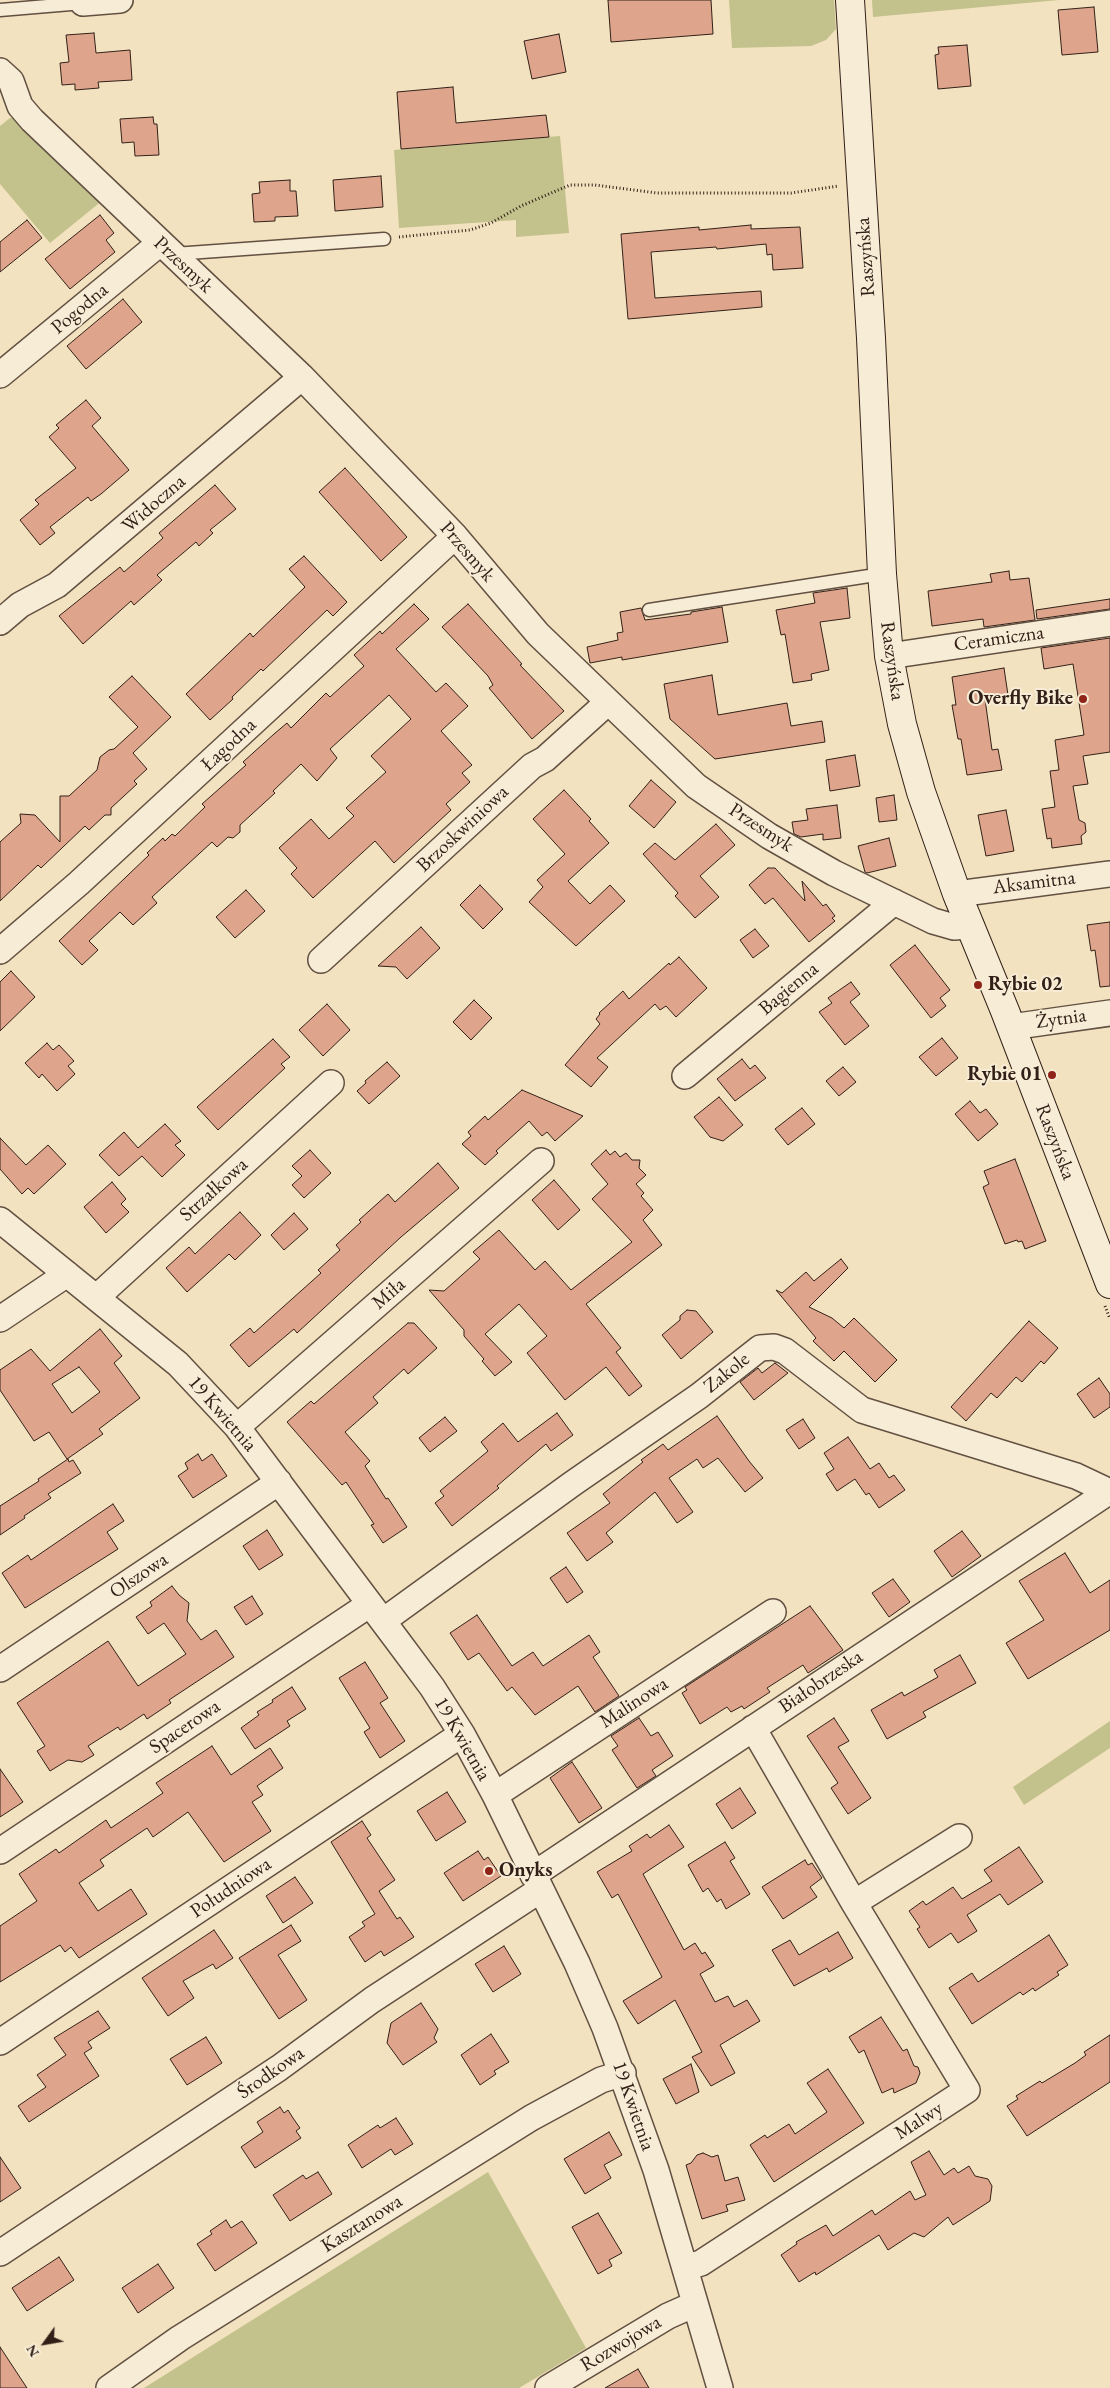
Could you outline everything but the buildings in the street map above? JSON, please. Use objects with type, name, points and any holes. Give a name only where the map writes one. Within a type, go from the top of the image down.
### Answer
[{"type":"street","points":[[84,2],[120,0]]},
{"type":"street","name":"Raszyńska","points":[[850,0],[871,338],[882,574],[889,656],[902,724],[921,792],[957,894],[1011,1027],[1110,1284]]},
{"type":"street","name":"Przesmyk","points":[[0,71],[11,81],[8,106],[32,120],[302,377],[455,536],[538,634],[607,703],[696,786],[769,836],[834,873],[933,921],[954,927],[971,926]]},
{"type":"street","name":"Pogodna","points":[[0,375],[165,248]]},
{"type":"street","name":"Widoczna","points":[[0,622],[20,605],[57,585],[302,377]]},
{"type":"street","name":"Łagodna","points":[[0,951],[79,883],[455,536]]},
{"type":"street","name":"Ceramiczna","points":[[889,656],[1110,622]]},
{"type":"street","name":"Brzoskwiniowa","points":[[321,960],[532,766],[545,760],[607,703]]},
{"type":"street","name":"Aksamitna","points":[[957,894],[1110,874]]},
{"type":"street","name":"Bagienna","points":[[685,1076],[894,902]]},
{"type":"street","name":"Żytnia","points":[[1011,1027],[1110,1013]]},
{"type":"street","name":"Strzałkowa","points":[[97,1297],[331,1083]]},
{"type":"street","name":"Miła","points":[[237,1427],[541,1161]]},
{"type":"street","name":"19 Kwietnia","points":[[0,1220],[178,1364],[237,1427],[432,1687],[462,1734],[495,1795],[577,1963],[623,2073],[656,2170],[720,2388]]},
{"type":"street","points":[[0,1319],[67,1274]]},
{"type":"street","name":"Zakole","points":[[377,1612],[572,1484],[699,1396],[760,1348],[774,1347],[785,1350],[862,1410],[1076,1476],[1109,1491]]},
{"type":"street","name":"Olszowa","points":[[0,1669],[279,1482]]},
{"type":"street","name":"Białobrzeska","points":[[537,1882],[753,1728],[1109,1491]]},
{"type":"street","name":"Spacerowa","points":[[0,1851],[377,1612]]},
{"type":"street","name":"Malinowa","points":[[495,1795],[773,1612]]},
{"type":"street","name":"Malwy","points":[[685,2268],[701,2263],[967,2090],[854,1903],[753,1728]]},
{"type":"street","name":"Południowa","points":[[0,2042],[462,1734]]},
{"type":"street","points":[[854,1903],[959,1837]]},
{"type":"street","name":"Środkowa","points":[[0,2253],[279,2068],[537,1882]]},
{"type":"street","name":"Kasztanowa","points":[[109,2388],[180,2338],[532,2118],[601,2080],[623,2073]]},
{"type":"street","name":"Rozwojowa","points":[[548,2388],[668,2316],[696,2304]]},
{"type":"lane","points":[[0,10],[84,2]]},
{"type":"lane","points":[[165,248],[384,239]]},
{"type":"lane","points":[[649,610],[882,574]]},
{"type":"path","points":[[384,239],[470,230],[491,223],[521,206],[570,185],[594,185],[657,193],[792,193],[861,183]]},
{"type":"shaded area","points":[[729,0],[834,0],[836,29],[826,40],[811,46],[732,48]]},
{"type":"shaded area","points":[[872,0],[1059,0],[873,17]]},
{"type":"shaded area","points":[[10,118],[17,118],[103,200],[50,243],[0,184],[0,126]]},
{"type":"shaded area","points":[[560,136],[569,233],[516,237],[516,220],[399,228],[394,150]]},
{"type":"shaded area","points":[[1110,1721],[1110,1748],[1024,1805],[1013,1787]]},
{"type":"shaded area","points":[[488,2172],[586,2348],[519,2388],[144,2388]]},
{"type":"place","name":"Overfly Bike","points":[[1083,699]]},
{"type":"place","name":"Rybie 02","points":[[978,985]]},
{"type":"place","name":"Rybie 01","points":[[1052,1075]]},
{"type":"place","name":"Onyks","points":[[489,1871]]}]
